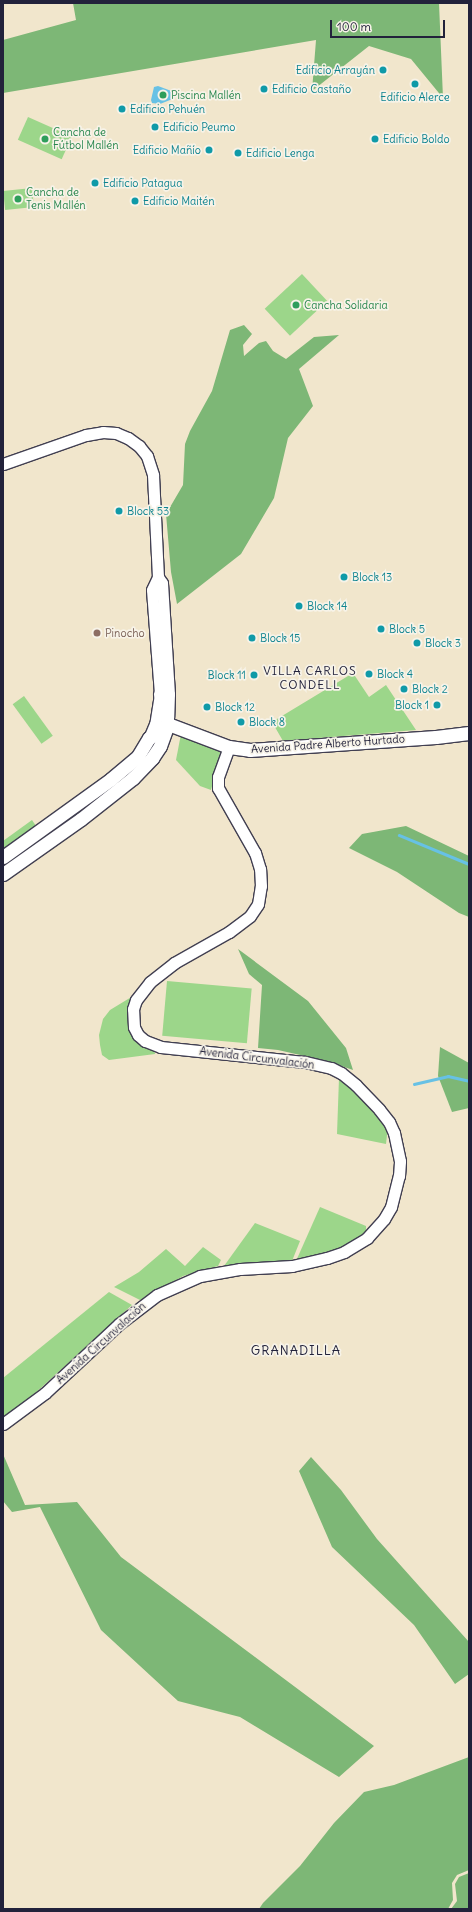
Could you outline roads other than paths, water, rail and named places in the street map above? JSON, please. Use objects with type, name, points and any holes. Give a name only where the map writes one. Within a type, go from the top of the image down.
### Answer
[{"type":"main road","points":[[3,874],[81,818],[133,778],[152,758],[163,739],[168,724],[160,694]]},
{"type":"main road","points":[[3,857],[111,779],[138,756],[149,738],[168,724]]},
{"type":"main road","name":"Avenida Padre Alberto Hurtado","points":[[168,724],[229,747],[250,750],[436,737],[469,732]]},
{"type":"street","points":[[3,464],[86,435],[100,432],[116,433],[134,442],[147,456],[153,475],[158,577],[152,590],[160,694],[155,724],[149,738]]},
{"type":"street","points":[[158,577],[162,583],[169,694],[168,724]]},
{"type":"street","name":"Avenida Circunvalación","points":[[3,1424],[45,1393],[119,1324],[157,1295],[200,1276],[240,1269],[292,1266],[344,1252],[366,1238],[384,1219],[391,1207],[399,1176],[400,1161],[394,1133],[389,1122],[379,1109],[356,1085],[341,1073],[331,1068],[304,1062],[160,1047],[145,1041],[138,1035],[134,1027],[133,1010],[136,1000],[150,982],[174,963],[229,932],[250,916],[258,904],[261,886],[260,869],[255,853],[218,788],[218,777],[229,747]]},
{"type":"water","name":"Piscina Mallén","points":[[158,86],[174,92],[175,98],[160,104],[152,103],[151,100],[154,87]]},
{"type":"waterway","points":[[399,835],[469,864]]},
{"type":"waterway","points":[[414,1084],[448,1076],[469,1081]]},
{"type":"place","name":"Edificio Arrayán","points":[[383,70]]},
{"type":"place","name":"Edificio Alerce","points":[[415,84]]},
{"type":"place","name":"Edificio Castaño","points":[[264,89]]},
{"type":"place","name":"Piscina Mallén","points":[[163,95]]},
{"type":"place","name":"Edificio Pehuén","points":[[122,109]]},
{"type":"place","name":"Edificio Peumo","points":[[155,127]]},
{"type":"place","name":"Cancha de Fútbol Mallén","points":[[45,139]]},
{"type":"place","name":"Edificio Boldo","points":[[375,139]]},
{"type":"place","name":"Edificio Mañío","points":[[209,150]]},
{"type":"place","name":"Edificio Lenga","points":[[238,153]]},
{"type":"place","name":"Edificio Patagua","points":[[95,183]]},
{"type":"place","name":"Cancha de Tenis Mallén","points":[[18,199]]},
{"type":"place","name":"Edificio Maitén","points":[[135,201]]},
{"type":"place","name":"Cancha Solidaria","points":[[296,305]]},
{"type":"place","name":"Block 53","points":[[119,511]]},
{"type":"place","name":"Block 13","points":[[344,577]]},
{"type":"place","name":"Block 14","points":[[299,606]]},
{"type":"place","name":"Block 5","points":[[381,629]]},
{"type":"place","name":"Pinocho","points":[[97,633]]},
{"type":"place","name":"Block 15","points":[[252,638]]},
{"type":"place","name":"Block 3","points":[[417,643]]},
{"type":"place","name":"Block 4","points":[[369,674]]},
{"type":"place","name":"Block 11","points":[[254,675]]},
{"type":"place","name":"Block 2","points":[[404,689]]},
{"type":"place","name":"Block 1","points":[[437,705]]},
{"type":"place","name":"Block 12","points":[[207,707]]},
{"type":"place","name":"Block 8","points":[[241,722]]},
{"type":"district","name":"VILLA CARLOS CONDELL","points":[[310,678]]},
{"type":"district","name":"GRANADILLA","points":[[296,1351]]}]
